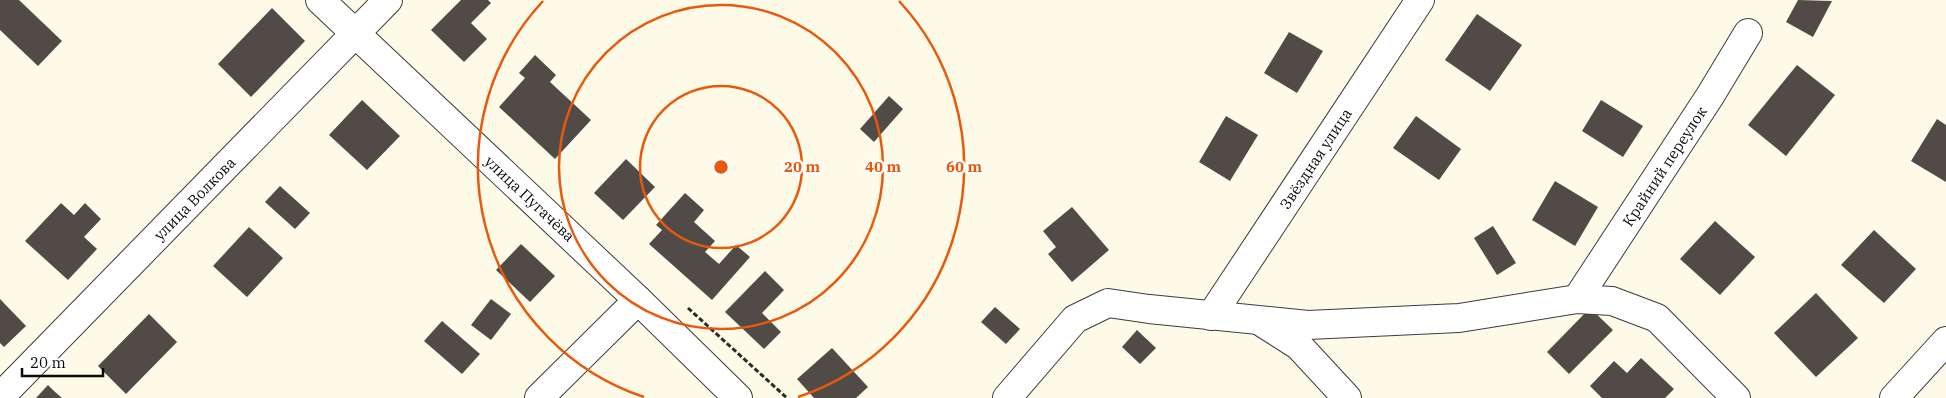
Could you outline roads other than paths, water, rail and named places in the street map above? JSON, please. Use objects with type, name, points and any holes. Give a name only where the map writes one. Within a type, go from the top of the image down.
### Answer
[{"type":"street","name":"улица Пугачёва","points":[[320,0],[638,300],[738,398]]},
{"type":"street","name":"улица Волкова","points":[[0,397],[388,0]]},
{"type":"street","name":"Звёздная улица","points":[[1211,316],[1420,0]]},
{"type":"street","name":"Крайний переулок","points":[[1577,299],[1710,96],[1748,32]]},
{"type":"street","points":[[1007,398],[1075,320],[1108,303],[1211,316],[1308,325],[1460,318],[1577,299],[1612,301],[1657,318],[1736,398]]},
{"type":"street","points":[[539,398],[638,300]]},
{"type":"street","points":[[1260,321],[1300,346],[1347,398]]},
{"type":"street","points":[[1894,398],[1946,342]]}]
